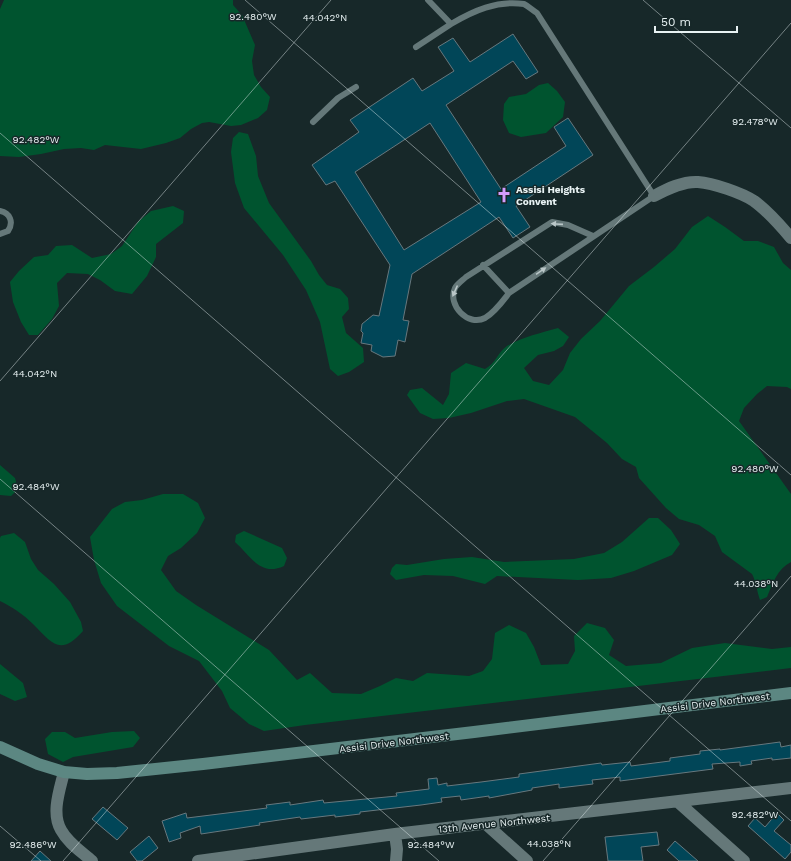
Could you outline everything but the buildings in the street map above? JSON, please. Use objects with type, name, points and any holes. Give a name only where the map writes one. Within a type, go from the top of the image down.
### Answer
[{"type":"main road","name":"Assisi Drive Northwest","points":[[0,746],[38,764],[64,772],[87,774],[117,773],[195,765],[791,693]]},
{"type":"street","points":[[654,196],[683,184],[698,182],[724,188],[753,201],[772,217],[791,238]]},
{"type":"street","points":[[64,772],[57,808],[60,830],[66,838],[92,861]]},
{"type":"street","name":"13th Avenue Northwest","points":[[198,861],[395,834],[487,825],[791,788]]},
{"type":"street","points":[[678,802],[744,861]]},
{"type":"street","points":[[487,825],[528,861]]},
{"type":"street","points":[[395,834],[397,849],[396,861]]},
{"type":"lane","points":[[428,0],[451,24]]},
{"type":"lane","points":[[416,47],[478,8],[494,2],[513,0],[525,5],[536,13],[654,196],[509,292],[497,309],[484,319],[472,320],[464,316],[456,307],[452,297],[455,287],[466,277],[552,222],[568,225],[593,236]]},
{"type":"lane","points":[[313,122],[338,98],[356,87]]},
{"type":"lane","points":[[0,211],[7,213],[11,224],[8,231],[0,234]]},
{"type":"lane","points":[[484,265],[509,292]]},
{"type":"green space","points":[[4,0],[233,0],[233,5],[242,15],[255,45],[252,61],[254,75],[261,87],[270,97],[267,110],[258,118],[241,125],[231,126],[209,122],[202,123],[191,129],[180,138],[141,149],[105,145],[94,150],[81,148],[64,149],[19,157],[0,156],[0,9]]},
{"type":"green space","points":[[548,83],[557,91],[565,102],[563,117],[546,133],[521,137],[509,133],[503,120],[504,104],[509,97],[526,94],[539,85]]},
{"type":"green space","points":[[239,132],[248,134],[256,156],[258,176],[269,203],[327,285],[340,289],[348,298],[349,309],[342,317],[346,333],[363,348],[364,362],[349,372],[338,376],[330,369],[320,322],[306,290],[283,255],[244,208],[235,183],[231,152],[233,138]]},
{"type":"green space","points":[[173,206],[184,211],[183,223],[156,244],[156,257],[147,276],[132,294],[115,291],[100,280],[88,274],[67,273],[57,283],[59,306],[52,319],[38,335],[29,335],[21,322],[13,302],[10,282],[34,257],[48,255],[56,246],[72,245],[92,258],[111,254],[122,246],[138,222],[151,211]]},
{"type":"green space","points":[[708,216],[744,241],[758,241],[774,247],[783,263],[791,270],[791,389],[787,387],[767,386],[744,408],[739,421],[791,494],[791,562],[779,572],[767,597],[760,600],[752,574],[722,552],[715,536],[699,525],[679,519],[666,508],[639,478],[636,467],[622,459],[607,443],[575,417],[524,399],[507,401],[471,413],[449,418],[433,419],[420,413],[407,395],[410,390],[422,388],[443,405],[449,394],[451,373],[466,363],[485,369],[492,364],[501,351],[507,346],[525,338],[558,328],[569,337],[563,346],[554,351],[538,355],[524,368],[533,381],[549,385],[563,370],[570,353],[581,339],[600,321],[629,286],[675,249],[692,227]]},
{"type":"green space","points":[[0,465],[15,478],[18,489],[11,496],[0,495]]},
{"type":"green space","points":[[163,494],[183,494],[198,503],[205,518],[197,533],[181,548],[168,556],[161,570],[176,591],[269,650],[297,680],[310,673],[332,693],[361,694],[396,678],[413,681],[427,673],[469,676],[483,671],[492,659],[495,633],[509,625],[526,633],[534,647],[541,665],[568,664],[575,651],[574,636],[587,623],[605,628],[614,640],[609,655],[626,666],[661,663],[692,648],[725,643],[772,649],[791,647],[791,668],[264,731],[249,724],[230,708],[222,691],[199,661],[169,646],[117,606],[101,583],[94,560],[90,537],[112,509],[125,502],[142,500]]},
{"type":"green space","points":[[649,518],[658,518],[671,530],[680,544],[672,555],[634,571],[611,578],[578,580],[497,576],[485,584],[453,576],[424,575],[396,580],[390,574],[392,568],[396,564],[407,565],[444,559],[472,557],[504,562],[574,559],[604,553],[622,542]]},
{"type":"green space","points":[[244,531],[282,548],[287,558],[284,566],[276,569],[268,569],[262,567],[251,559],[235,542],[236,535]]},
{"type":"green space","points":[[14,533],[25,542],[31,559],[38,570],[54,584],[70,602],[81,622],[83,631],[68,644],[56,644],[51,641],[25,617],[0,601],[0,538],[1,536]]},
{"type":"green space","points":[[0,664],[23,683],[27,697],[15,701],[0,694]]},
{"type":"green space","points":[[134,731],[140,738],[133,747],[73,757],[63,762],[48,754],[45,739],[52,732],[65,732],[75,738],[112,732]]},
{"type":"place","name":"Assisi Heights Convent","points":[[504,195]]}]
